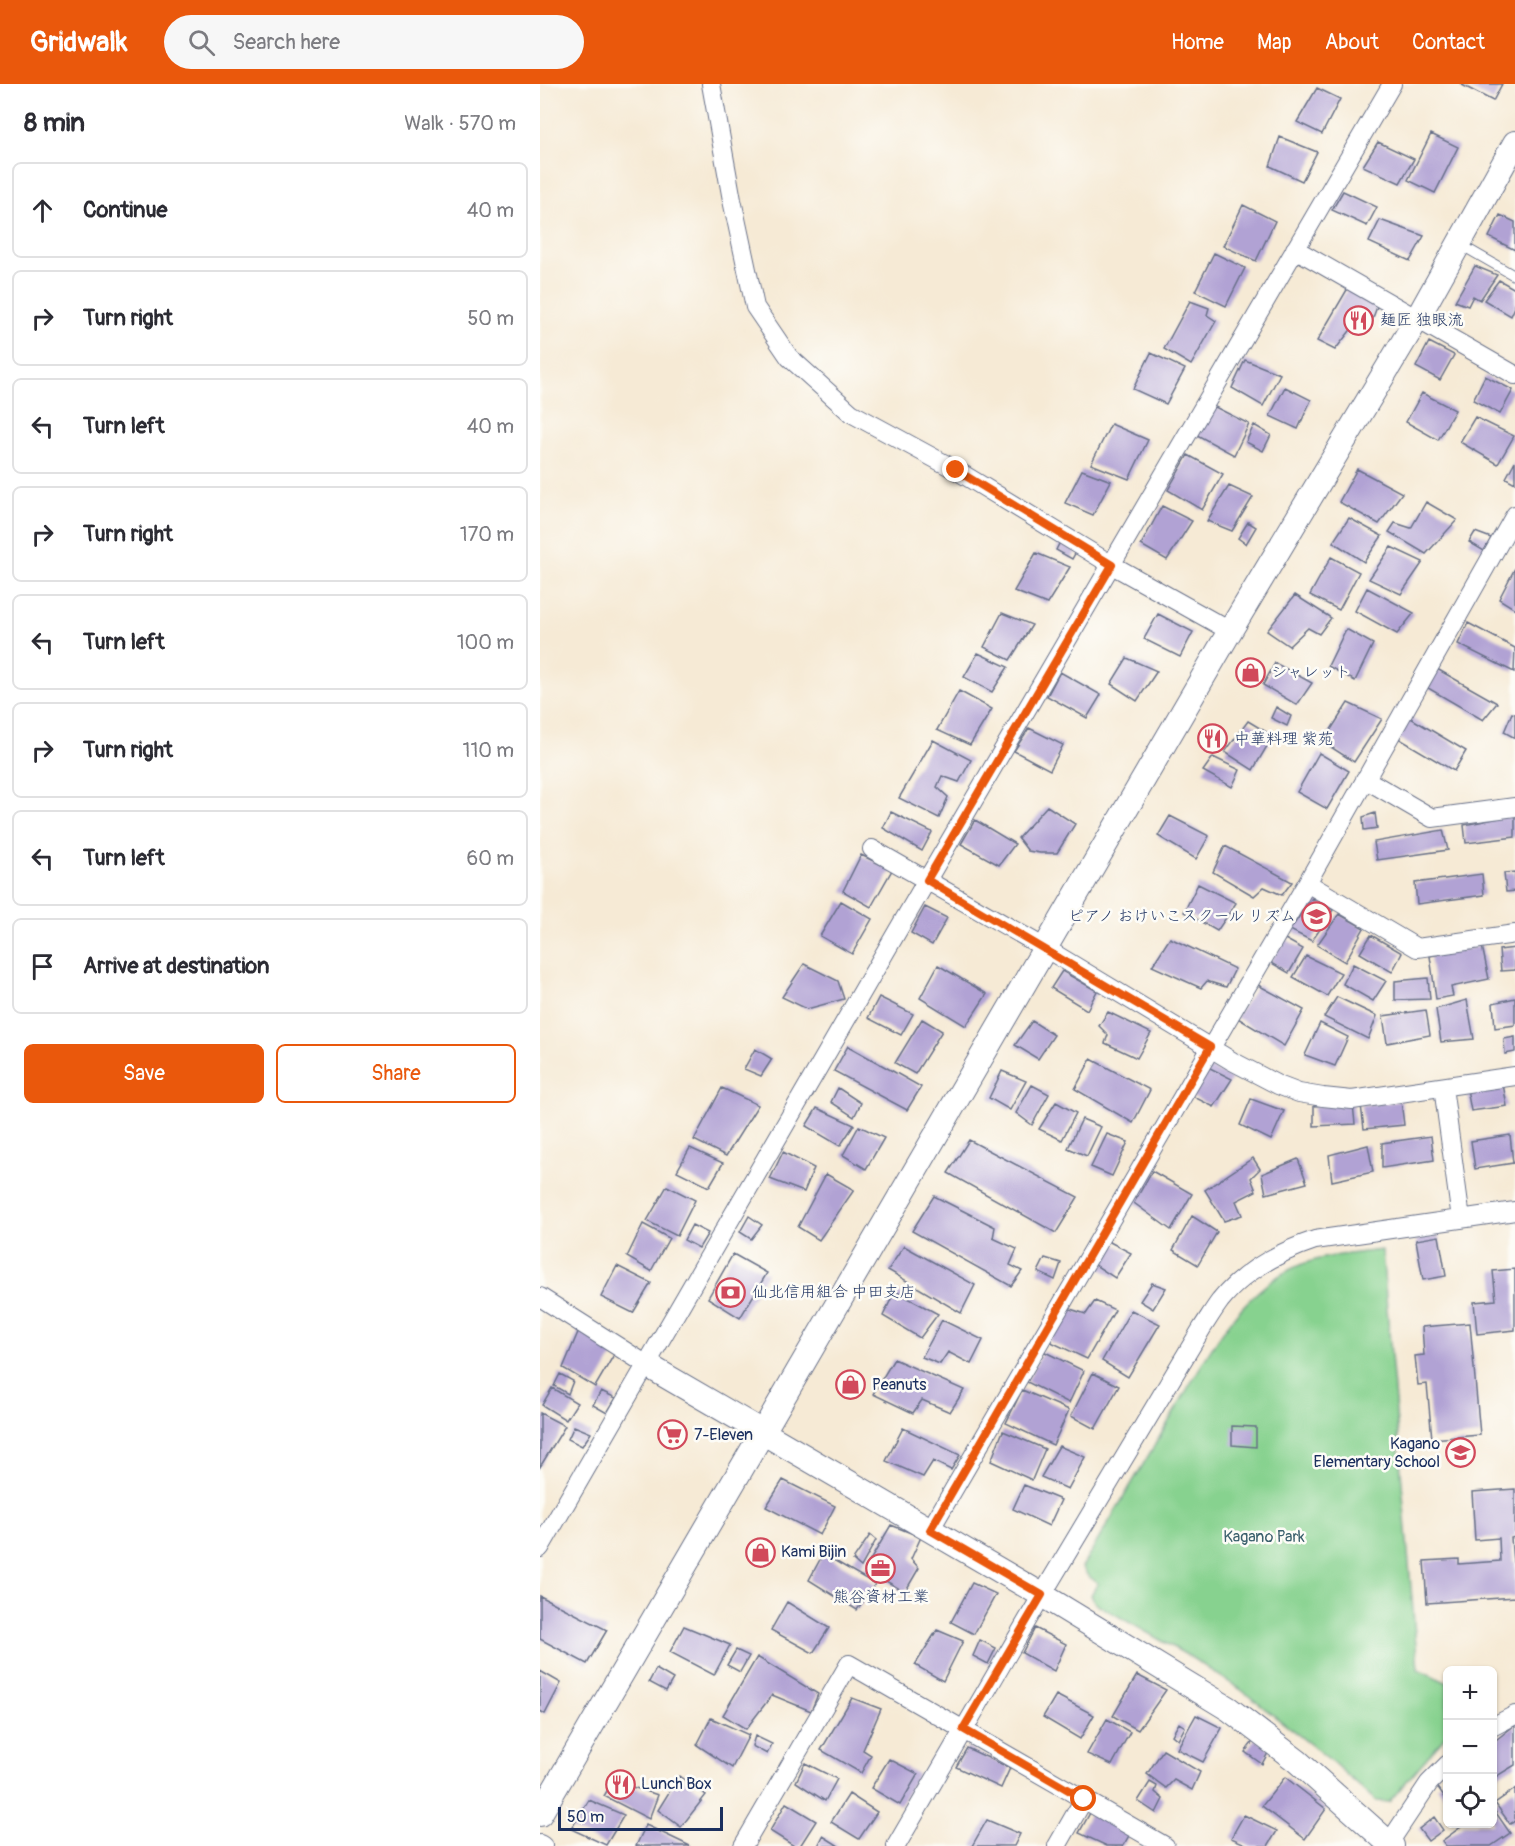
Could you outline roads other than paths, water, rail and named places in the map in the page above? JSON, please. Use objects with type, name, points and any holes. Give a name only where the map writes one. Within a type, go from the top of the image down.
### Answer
[{"type":"street","points":[[711,84],[732,200],[755,307],[789,357],[850,413],[956,470],[1112,565],[1230,631]]},
{"type":"street","points":[[540,1548],[1392,84]]},
{"type":"street","points":[[540,1814],[1230,631],[1417,319],[1515,143]]},
{"type":"street","points":[[1295,249],[1515,375]]},
{"type":"street","points":[[930,1530],[1307,883],[1515,515]]},
{"type":"street","points":[[1365,779],[1432,818],[1515,807]]},
{"type":"street","points":[[872,849],[1045,948],[1232,1061],[1278,1085],[1299,1093],[1352,1100],[1515,1076]]},
{"type":"street","points":[[1307,883],[1417,948],[1515,934]]},
{"type":"street","points":[[1443,1087],[1461,1219]]},
{"type":"street","points":[[896,1846],[1042,1595],[1202,1328],[1221,1300],[1236,1284],[1273,1257],[1315,1240],[1515,1210]]},
{"type":"street","points":[[540,1297],[646,1365],[1042,1595],[1229,1709],[1297,1761],[1389,1845],[1429,1783],[1443,1769]]},
{"type":"street","points":[[743,1846],[849,1664],[1165,1846]]},
{"type":"street","points":[[1497,1724],[1515,1715]]},
{"type":"street","points":[[1057,1846],[1084,1799]]},
{"type":"lane","points":[[1458,244],[1515,276]]},
{"type":"place","name":"麺匠 独眼流","points":[[1359,320]]},
{"type":"place","name":"シャレット","points":[[1250,672]]},
{"type":"place","name":"中華料理 紫苑","points":[[1213,739]]},
{"type":"place","name":"ピアノ おけいこスクール リズム","points":[[1317,916]]},
{"type":"place","name":"仙北信用組合 中田支店","points":[[731,1292]]},
{"type":"place","name":"Peanuts","points":[[851,1385]]},
{"type":"place","name":"7-Eleven","points":[[673,1435]]},
{"type":"place","name":"Kagano Elementary School","points":[[1461,1453]]},
{"type":"place","name":"Kami Bijin","points":[[760,1552]]},
{"type":"place","name":"熊谷資材工業","points":[[881,1569]]},
{"type":"place","name":"Lunch Box","points":[[620,1784]]},
{"type":"park label","name":"Kagano Park","points":[[1264,1537]]}]
